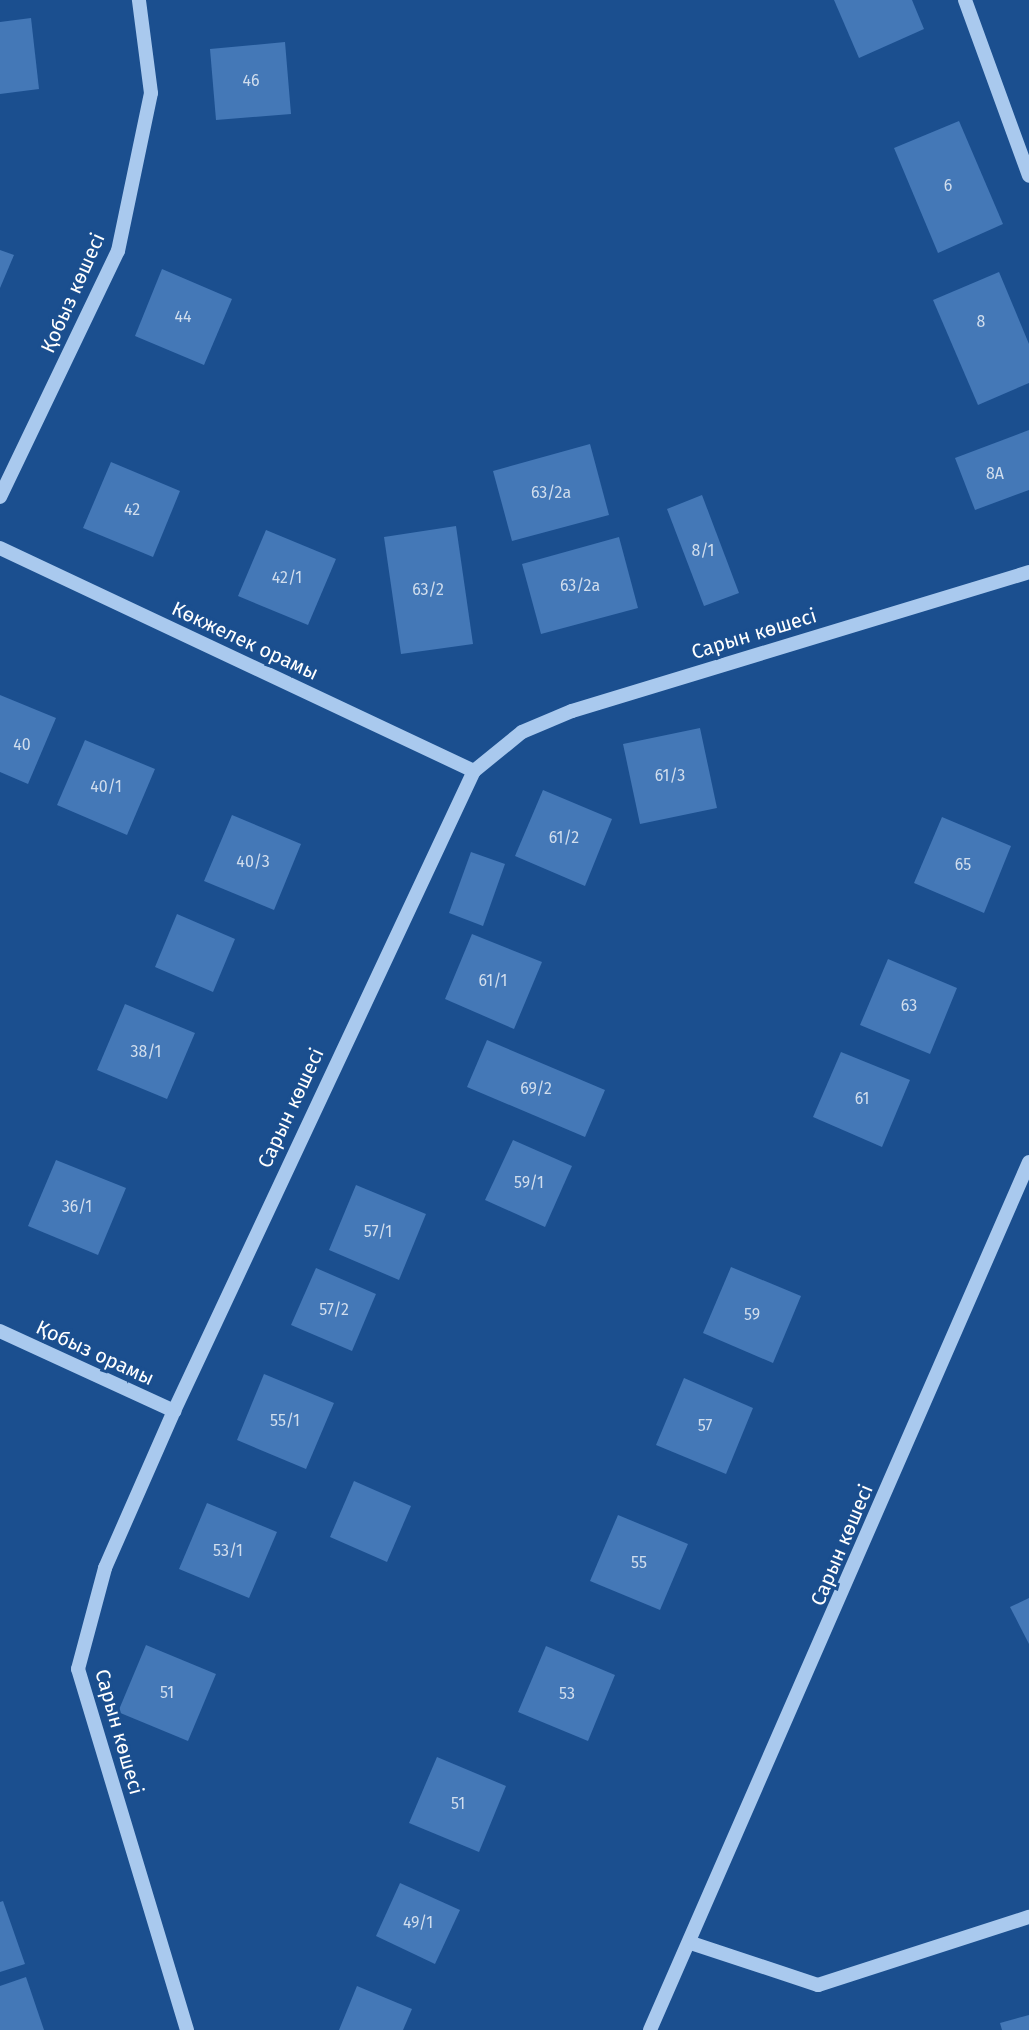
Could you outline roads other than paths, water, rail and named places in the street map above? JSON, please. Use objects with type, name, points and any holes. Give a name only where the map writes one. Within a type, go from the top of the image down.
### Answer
[{"type":"street","name":"Қобыз көшесі","points":[[0,497],[118,251],[151,93],[139,0]]},
{"type":"street","points":[[965,0],[1029,176]]},
{"type":"street","name":"Көкжелек орамы","points":[[0,548],[474,771]]},
{"type":"street","name":"Сарын көшесі","points":[[187,2030],[78,1669],[105,1568],[174,1411],[474,771],[522,732],[572,711],[1029,572]]},
{"type":"street","name":"Сарын көшесі","points":[[650,2030],[691,1943],[1029,1162]]},
{"type":"street","name":"Қобыз орамы","points":[[0,1331],[174,1411]]},
{"type":"street","points":[[691,1943],[818,1985],[1029,1917]]}]
